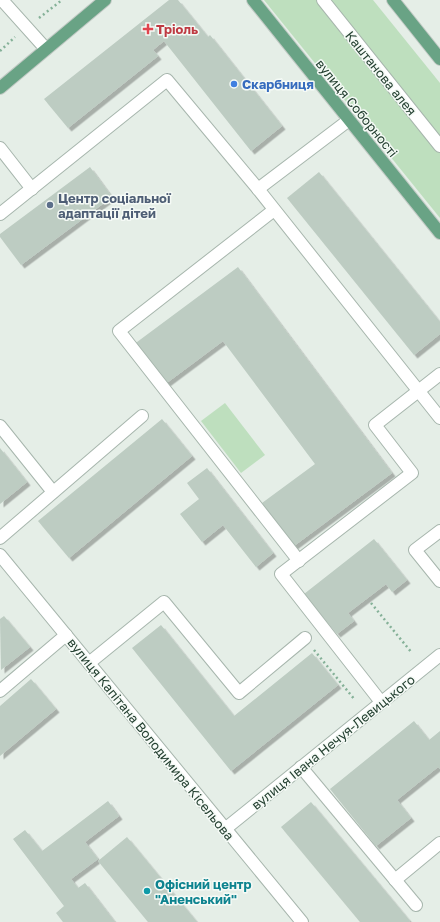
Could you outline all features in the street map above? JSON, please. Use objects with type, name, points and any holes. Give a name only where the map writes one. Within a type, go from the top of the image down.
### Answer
[{"type":"main road","points":[[0,88],[105,0]]},
{"type":"main road","name":"вулиця Соборності","points":[[253,0],[440,233]]},
{"type":"main road","points":[[393,0],[440,59]]},
{"type":"street","points":[[2,0],[46,50]]},
{"type":"street","name":"Каштанова алея","points":[[322,0],[440,146]]},
{"type":"street","points":[[0,214],[167,80],[258,189],[440,418]]},
{"type":"street","points":[[258,189],[349,120]]},
{"type":"street","points":[[0,148],[32,189]]},
{"type":"street","points":[[274,210],[119,331],[299,560]]},
{"type":"street","points":[[382,702],[282,574],[412,473],[375,425],[440,374]]},
{"type":"street","points":[[0,538],[142,416]]},
{"type":"street","points":[[0,426],[53,492]]},
{"type":"street","points":[[440,531],[416,550],[440,581]]},
{"type":"street","name":"вулиця Капітана Володимира Кісельова","points":[[0,555],[302,922]]},
{"type":"street","points":[[89,663],[164,602],[239,693],[305,638]]},
{"type":"street","points":[[0,691],[66,635]]},
{"type":"street","name":"вулиця Івана Нечуя-Левицького","points":[[225,829],[440,655]]},
{"type":"street","points":[[301,767],[416,905]]},
{"type":"street","points":[[395,880],[440,843]]},
{"type":"path","points":[[372,602],[412,653]]},
{"type":"path","points":[[305,638],[355,700]]},
{"type":"green space","points":[[264,0],[373,0],[440,83],[440,218]]},
{"type":"green space","points":[[225,403],[265,455],[241,473],[201,421]]},
{"type":"building","points":[[169,0],[178,0],[208,37],[210,35],[282,126],[251,151],[164,41],[153,50],[158,56],[68,128],[44,99]]},
{"type":"building","points":[[90,167],[112,197],[21,265],[0,237],[0,234]]},
{"type":"building","points":[[319,172],[440,322],[440,334],[414,355],[287,198]]},
{"type":"building","points":[[238,267],[392,473],[294,546],[262,503],[315,464],[223,341],[164,385],[133,345]]},
{"type":"building","points":[[162,419],[192,456],[69,558],[38,521]]},
{"type":"building","points":[[0,448],[27,482],[0,504]]},
{"type":"building","points":[[207,468],[273,553],[256,567],[223,525],[202,542],[180,514],[199,499],[187,483]]},
{"type":"building","points":[[374,539],[407,580],[392,592],[386,584],[348,613],[354,621],[337,634],[304,594]]},
{"type":"building","points":[[4,616],[30,647],[1,670],[0,619]]},
{"type":"building","points":[[161,625],[234,716],[312,653],[338,685],[231,771],[132,648]]},
{"type":"building","points":[[31,679],[56,709],[0,756],[0,706]]},
{"type":"building","points":[[414,721],[429,740],[440,731],[440,769],[438,767],[397,800],[411,818],[376,846],[330,789]]},
{"type":"building","points":[[108,801],[119,816],[85,842],[98,859],[71,879],[78,888],[85,883],[115,922],[63,922],[56,913],[64,906],[13,839],[25,830],[42,851]]},
{"type":"building","points":[[311,802],[410,921],[409,922],[360,922],[281,827]]},
{"type":"building","name":"Офісний центр \"Аненський\"","points":[[127,837],[197,922],[148,922],[98,861]]},
{"type":"place","name":"Тріоль","points":[[148,29]]},
{"type":"place","name":"Скарбниця","points":[[234,84]]},
{"type":"place","name":"Центр соціальної адаптації дітей","points":[[50,205]]},
{"type":"place","name":"Офісний центр \"Аненський\"","points":[[147,891]]}]
